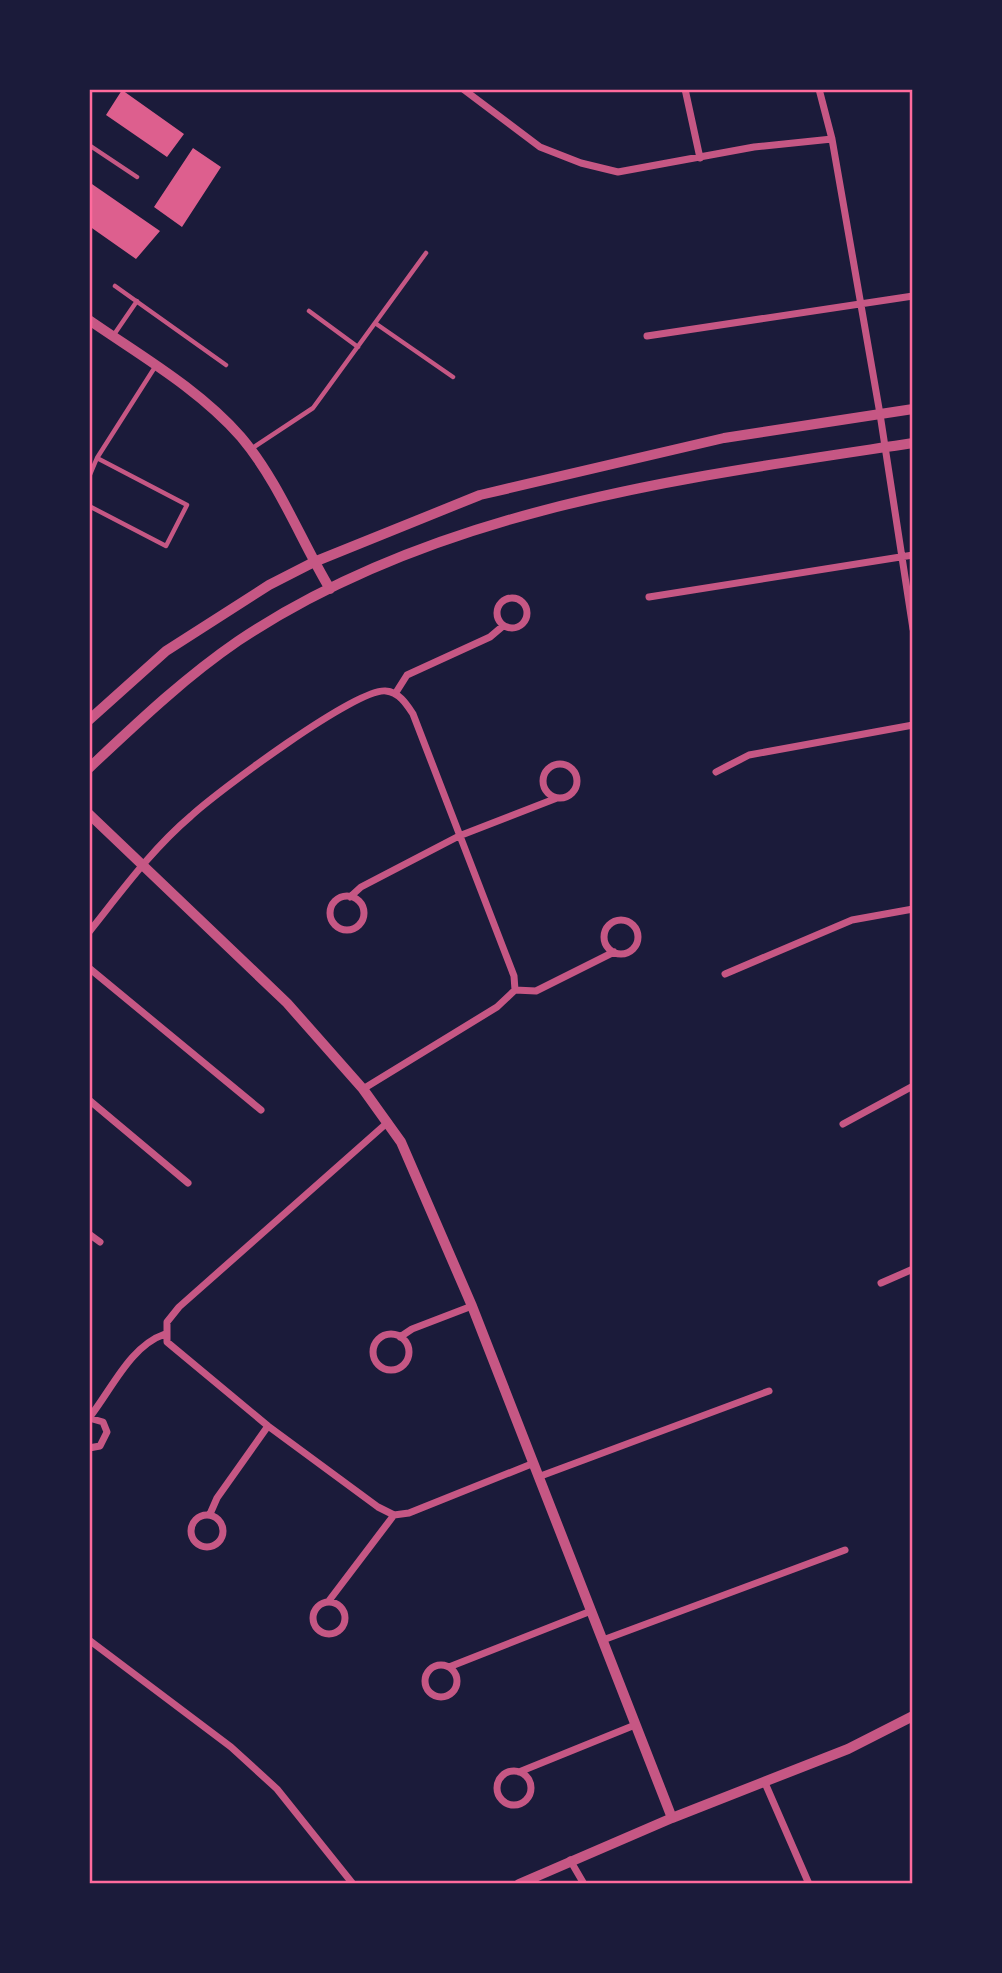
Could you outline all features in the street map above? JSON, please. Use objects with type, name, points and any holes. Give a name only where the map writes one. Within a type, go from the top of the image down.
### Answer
[{"type":"street","points":[[463,89],[540,147],[581,163],[618,172],[754,147],[832,139]]},
{"type":"street","points":[[685,89],[700,158]]},
{"type":"street","points":[[819,89],[832,139],[880,414],[913,629]]},
{"type":"street","points":[[647,336],[913,296]]},
{"type":"street","points":[[89,320],[205,401],[250,450],[271,479],[330,589]]},
{"type":"street","points":[[89,720],[166,651],[257,592],[314,562],[480,495],[724,438],[913,410]]},
{"type":"street","points":[[89,768],[166,697],[239,641],[330,589],[492,525],[580,500],[772,463],[913,443]]},
{"type":"street","points":[[649,597],[913,555]]},
{"type":"street","points":[[395,694],[407,675],[490,637],[503,626],[517,628],[525,622],[527,608],[522,601],[512,598],[499,605],[497,618],[503,626]]},
{"type":"street","points":[[89,932],[144,864],[190,816],[309,729],[366,695],[384,690],[395,694],[413,714],[514,976],[515,989],[497,1007],[363,1088]]},
{"type":"street","points":[[716,772],[749,755],[913,724]]},
{"type":"street","points":[[351,897],[363,909],[362,919],[353,929],[344,930],[335,926],[330,912],[339,898],[351,897],[361,887],[459,836],[556,798],[567,797],[577,784],[576,773],[565,764],[552,766],[544,775],[544,786],[556,798]]},
{"type":"street","points":[[89,814],[287,1003],[363,1088],[412,1162],[534,1463],[672,1818]]},
{"type":"street","points":[[724,974],[852,920],[913,909]]},
{"type":"street","points":[[515,989],[536,992],[614,952],[629,951],[636,944],[636,931],[628,922],[614,921],[607,928],[606,944],[614,952]]},
{"type":"street","points":[[89,968],[261,1110]]},
{"type":"street","points":[[843,1124],[913,1086]]},
{"type":"street","points":[[89,1100],[188,1183]]},
{"type":"street","points":[[388,1122],[179,1307],[167,1322],[165,1334],[174,1350],[268,1426],[378,1507],[394,1515],[409,1513],[534,1463]]},
{"type":"street","points":[[89,1234],[100,1242]]},
{"type":"street","points":[[881,1283],[913,1269]]},
{"type":"street","points":[[401,1337],[412,1329],[471,1306]]},
{"type":"street","points":[[89,1448],[100,1446],[107,1435],[103,1422],[89,1418],[139,1350],[152,1339],[165,1334]]},
{"type":"street","points":[[389,1334],[401,1337],[408,1347],[406,1361],[392,1370],[382,1367],[373,1352],[378,1340],[389,1334]]},
{"type":"street","points":[[538,1476],[769,1391]]},
{"type":"street","points":[[210,1514],[217,1498],[268,1426]]},
{"type":"street","points":[[210,1514],[220,1522],[223,1535],[214,1545],[203,1547],[193,1540],[190,1530],[197,1517],[210,1514]]},
{"type":"street","points":[[328,1602],[340,1606],[345,1615],[343,1627],[330,1635],[317,1630],[313,1622],[315,1609],[328,1602],[394,1515]]},
{"type":"street","points":[[603,1640],[845,1550]]},
{"type":"street","points":[[449,1667],[455,1673],[456,1687],[446,1697],[433,1696],[427,1690],[425,1676],[433,1667],[449,1667],[591,1611]]},
{"type":"street","points":[[89,1640],[231,1747],[277,1789],[352,1884]]},
{"type":"street","points":[[519,1884],[672,1818],[848,1749],[913,1716]]},
{"type":"street","points":[[519,1772],[527,1777],[531,1791],[521,1803],[508,1803],[500,1796],[498,1784],[506,1773],[519,1772],[635,1725]]},
{"type":"street","points":[[765,1783],[809,1884]]},
{"type":"street","points":[[570,1860],[584,1884]]},
{"type":"lane","points":[[89,145],[137,177]]},
{"type":"lane","points":[[250,450],[313,408],[426,253]]},
{"type":"lane","points":[[115,286],[226,365]]},
{"type":"lane","points":[[113,336],[137,302]]},
{"type":"lane","points":[[309,312],[358,346]]},
{"type":"lane","points":[[375,323],[453,377]]},
{"type":"lane","points":[[89,478],[97,458],[155,366]]},
{"type":"lane","points":[[89,506],[166,546],[187,505],[97,458]]},
{"type":"building","points":[[122,90],[184,134],[167,157],[106,115]]},
{"type":"building","points":[[193,148],[221,167],[182,227],[154,207]]},
{"type":"building","points":[[89,182],[160,231],[136,259],[89,226]]}]
